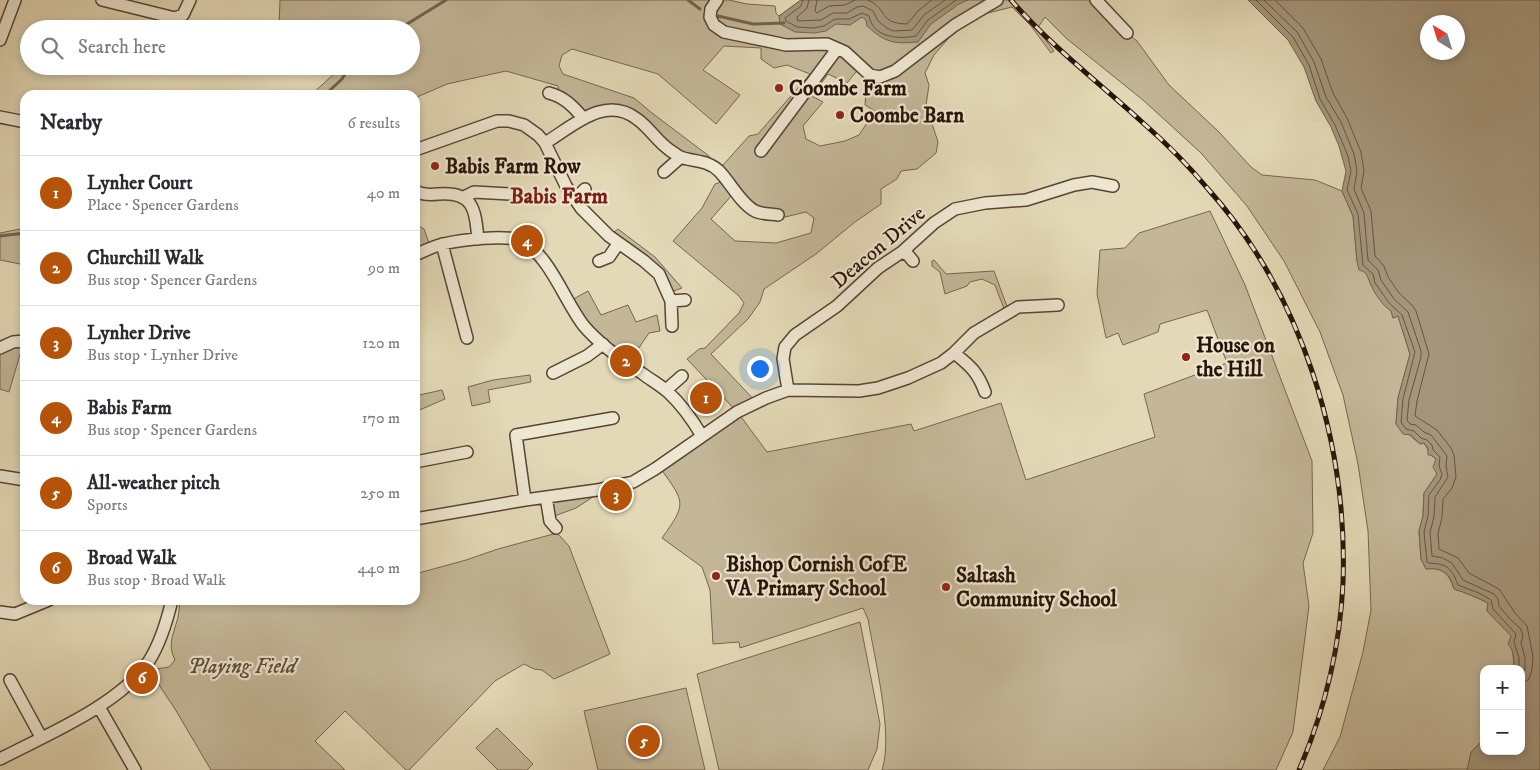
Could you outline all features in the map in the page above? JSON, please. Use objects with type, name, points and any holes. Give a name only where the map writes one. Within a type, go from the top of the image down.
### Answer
[{"type":"street","points":[[0,40],[15,0]]},
{"type":"street","points":[[102,0],[175,18],[183,15],[190,0]]},
{"type":"street","points":[[717,0],[711,10],[710,17],[714,25],[724,32],[786,45],[827,44],[845,52],[870,75],[880,77],[895,71],[955,25],[998,0]]},
{"type":"street","points":[[1096,0],[1127,33]]},
{"type":"street","points":[[760,151],[838,49]]},
{"type":"street","points":[[549,93],[559,96],[572,105],[583,118]]},
{"type":"street","points":[[545,143],[583,118],[605,110],[622,111],[637,119],[665,147],[681,157],[712,165],[755,211],[778,215]]},
{"type":"street","points":[[0,117],[20,121]]},
{"type":"street","points":[[420,148],[497,121],[509,121],[524,125],[545,143],[566,186],[593,221],[618,244],[644,261],[659,274],[671,301],[672,326]]},
{"type":"street","points":[[664,172],[681,157]]},
{"type":"street","name":"Deacon Drive","points":[[788,390],[783,359],[785,347],[795,335],[837,306],[878,268],[902,252],[934,223],[954,209],[985,203],[1026,200],[1092,178],[1113,186]]},
{"type":"street","points":[[575,199],[585,189]]},
{"type":"street","points":[[464,197],[474,192],[510,194]]},
{"type":"street","points":[[420,193],[427,195],[457,193],[464,197],[472,206],[476,218],[478,239]]},
{"type":"street","points":[[420,253],[442,244],[478,239],[503,238],[522,241],[547,266],[586,328],[628,364],[666,390],[688,413],[702,436]]},
{"type":"street","points":[[442,244],[467,338]]},
{"type":"street","points":[[600,261],[609,257],[618,244]]},
{"type":"street","points":[[902,252],[908,254],[913,261]]},
{"type":"street","points":[[671,301],[685,300]]},
{"type":"street","points":[[420,518],[597,490],[633,482],[655,470],[748,406],[788,390],[859,391],[878,388],[908,378],[941,363],[974,334],[1018,307],[1058,305]]},
{"type":"street","points":[[0,348],[13,342],[20,341]]},
{"type":"street","points":[[553,373],[587,356],[603,344]]},
{"type":"street","points":[[954,353],[972,367],[980,379],[985,392]]},
{"type":"street","points":[[666,390],[682,376]]},
{"type":"street","points":[[525,500],[516,435],[613,418]]},
{"type":"street","points":[[420,461],[467,452]]},
{"type":"street","points":[[0,476],[20,479]]},
{"type":"street","points":[[546,497],[550,521],[556,528]]},
{"type":"street","points":[[0,612],[15,614],[37,605]]},
{"type":"street","points":[[0,759],[99,707],[133,680],[148,662],[163,634],[171,605]]},
{"type":"street","points":[[10,680],[41,737]]},
{"type":"street","points":[[99,707],[135,770]]},
{"type":"green space","points":[[280,0],[729,0],[747,4],[775,6],[776,13],[779,16],[801,0],[1096,0],[1137,41],[1169,85],[1219,132],[1251,167],[1262,175],[1315,180],[1342,191],[1353,216],[1357,261],[1368,276],[1371,285],[1391,310],[1393,318],[1398,316],[1410,354],[1398,398],[1396,424],[1420,444],[1424,443],[1431,455],[1436,459],[1437,474],[1424,493],[1423,516],[1419,531],[1421,559],[1426,569],[1437,569],[1445,573],[1454,589],[1488,603],[1487,611],[1512,636],[1514,665],[1480,665],[1480,743],[1471,752],[1468,769],[1323,770],[1340,737],[1363,652],[1371,610],[1368,531],[1358,464],[1343,395],[1320,332],[1284,261],[1247,206],[1201,153],[1143,100],[1066,38],[1045,17],[1037,29],[1054,51],[1051,53],[1031,26],[1012,7],[967,17],[934,55],[925,73],[929,85],[926,105],[938,142],[936,153],[917,169],[901,171],[897,179],[881,189],[881,204],[855,222],[816,254],[764,289],[760,302],[748,319],[711,354],[756,402],[737,412],[687,359],[699,349],[705,348],[739,313],[744,303],[739,296],[673,241],[702,208],[715,184],[721,182],[732,195],[711,219],[735,241],[776,243],[811,233],[814,218],[806,212],[781,218],[755,211],[722,174],[723,165],[749,136],[758,134],[810,74],[787,65],[774,68],[761,59],[761,48],[724,46],[703,70],[740,95],[716,124],[658,74],[572,49],[562,55],[559,66],[563,74],[634,98],[709,156],[712,165],[681,157],[622,111],[583,118],[559,96],[558,86],[506,71],[447,84],[420,96],[420,90],[316,90],[333,75],[420,75],[420,20],[279,20]],"holes":[[[861,66],[873,76],[866,91],[865,105],[875,111],[859,135],[845,141],[820,146],[806,139],[803,126],[823,102],[812,96],[828,74],[847,83]]]},
{"type":"green space","points":[[1210,211],[1245,285],[1312,461],[1313,533],[1303,563],[1309,606],[1293,732],[1276,770],[882,770],[886,737],[882,696],[868,619],[863,608],[740,648],[739,642],[713,644],[710,590],[702,567],[662,538],[676,517],[680,503],[675,489],[661,469],[739,414],[767,452],[911,424],[914,431],[1001,403],[1026,480],[1155,437],[1144,394],[1227,363],[1207,310],[1160,324],[1158,332],[1123,345],[1118,333],[1106,338],[1097,294],[1100,250],[1125,248],[1139,233]]},
{"type":"green space","points":[[420,227],[424,229],[431,249],[420,253]]},
{"type":"green space","points":[[20,229],[20,264],[0,260],[0,233]]},
{"type":"green space","points":[[618,229],[655,257],[682,288],[668,293],[659,274],[609,236]]},
{"type":"green space","points":[[934,260],[946,274],[994,271],[1009,312],[1006,314],[995,285],[982,279],[970,282],[967,286],[945,294],[940,272],[932,266],[932,261]]},
{"type":"green space","points":[[588,291],[601,315],[628,305],[636,322],[657,315],[660,331],[649,333],[628,364],[568,302]]},
{"type":"green space","points":[[20,342],[20,355],[9,392],[0,389],[0,348]]},
{"type":"green space","points":[[530,375],[531,382],[488,390],[490,402],[472,406],[468,387],[493,380]]},
{"type":"green space","points":[[442,390],[445,399],[420,410],[420,395]]},
{"type":"green space","points":[[599,493],[576,508],[549,518],[548,500]]},
{"type":"green space","name":"Playing Field","points":[[557,533],[569,546],[610,654],[554,679],[542,670],[534,669],[524,664],[495,681],[409,770],[406,770],[345,711],[315,741],[345,770],[211,770],[151,673],[156,669],[169,667],[175,660],[171,642],[179,605],[420,605],[420,573]]},
{"type":"green space","points":[[860,622],[880,724],[877,749],[868,770],[719,770],[697,674]]},
{"type":"green space","points":[[686,688],[705,770],[598,770],[584,711]]},
{"type":"green space","points":[[497,728],[533,764],[527,770],[498,770],[476,748]]},
{"type":"water","points":[[801,0],[968,0],[959,4],[931,24],[918,42],[902,43],[890,41],[879,36],[867,26],[866,20],[862,17],[850,25],[836,24],[826,31],[814,33],[795,32],[780,24],[779,16]]},
{"type":"water","points":[[1248,0],[1540,0],[1540,770],[1467,770],[1471,752],[1480,743],[1480,755],[1525,755],[1525,665],[1514,665],[1513,652],[1508,644],[1511,636],[1487,611],[1488,603],[1454,589],[1445,573],[1437,569],[1426,569],[1421,559],[1419,531],[1423,516],[1424,493],[1437,474],[1433,467],[1436,459],[1428,455],[1428,448],[1424,443],[1420,444],[1411,435],[1403,434],[1396,424],[1398,398],[1410,354],[1398,316],[1393,318],[1391,311],[1374,292],[1366,274],[1359,270],[1353,216],[1342,191],[1346,171],[1339,146],[1331,127],[1316,101],[1304,67],[1288,40]]},
{"type":"waterway","points":[[414,20],[446,0]]},
{"type":"waterway","points":[[688,0],[700,9]]},
{"type":"waterway","points":[[718,16],[753,24],[784,23]]},
{"type":"waterway","points":[[330,90],[344,75]]},
{"type":"waterway","points":[[0,236],[20,234]]},
{"type":"railway","points":[[1011,0],[1058,48],[1168,146],[1208,189],[1241,230],[1269,275],[1293,323],[1313,373],[1327,424],[1337,477],[1342,530],[1343,583],[1338,631],[1329,679],[1316,725],[1299,770]]},
{"type":"place","name":"Coombe Farm","points":[[779,88]]},
{"type":"place","name":"Coombe Barn","points":[[840,115]]},
{"type":"place","name":"Babis Farm Row","points":[[435,166]]},
{"type":"place","name":"Babis Farm","points":[[527,241]]},
{"type":"place","name":"House on the Hill","points":[[1186,357]]},
{"type":"place","name":"Churchill Walk","points":[[626,361]]},
{"type":"place","name":"Lynher Court","points":[[706,398]]},
{"type":"place","name":"Lynher Drive","points":[[616,495]]},
{"type":"place","name":"Bishop Cornish CofE VA Primary School","points":[[716,576]]},
{"type":"place","name":"Saltash Community School","points":[[946,587]]},
{"type":"place","name":"Broad Walk","points":[[142,678]]},
{"type":"place","name":"All-weather pitch","points":[[644,741]]},
{"type":"district","name":"Babis Farm","points":[[559,195]]}]
